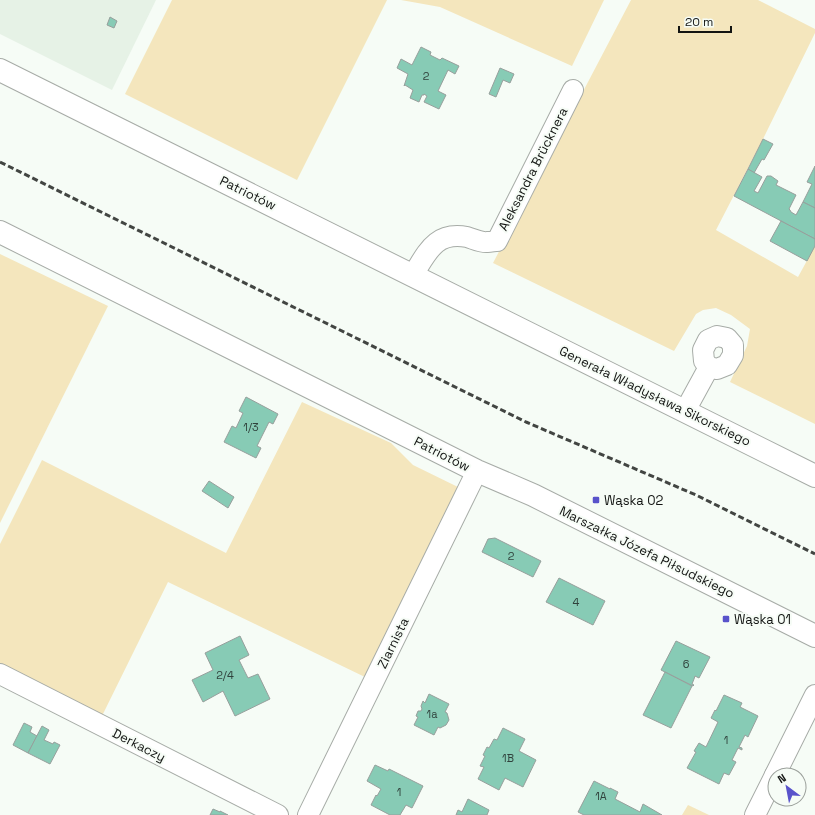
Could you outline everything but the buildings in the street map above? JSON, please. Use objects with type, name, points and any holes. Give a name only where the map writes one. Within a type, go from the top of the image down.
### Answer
[{"type":"main road","name":"Patriotów","points":[[0,70],[414,275],[495,317]]},
{"type":"main road","name":"Patriotów","points":[[0,232],[477,471]]},
{"type":"main road","name":"Generała Władysława Sikorskiego","points":[[495,317],[815,476]]},
{"type":"main road","name":"Marszałka Józefa Piłsudskiego","points":[[477,471],[533,495],[815,636]]},
{"type":"street","name":"Aleksandra Brücknera","points":[[414,275],[428,251],[447,236],[467,237],[487,243],[497,241],[573,90]]},
{"type":"street","points":[[685,411],[709,367]]},
{"type":"street","name":"Ziarnista","points":[[308,815],[477,471]]},
{"type":"street","name":"Derkaczy","points":[[0,674],[278,815]]},
{"type":"street","points":[[779,767],[815,695]]},
{"type":"street","points":[[755,815],[767,791]]},
{"type":"shaded area","points":[[0,0],[156,0],[112,90],[0,34]]},
{"type":"shaded area","points":[[172,0],[387,0],[297,180],[125,94]]},
{"type":"shaded area","points":[[401,0],[604,0],[572,66],[440,7]]},
{"type":"shaded area","points":[[631,0],[758,0],[815,29],[815,33],[763,139],[716,230],[798,277],[815,246],[815,424],[730,382],[747,346],[750,329],[731,315],[716,308],[703,310],[696,314],[674,351],[493,263]]},
{"type":"shaded area","points":[[0,254],[108,306],[0,523]]},
{"type":"shaded area","points":[[302,402],[391,443],[413,465],[460,488],[367,678],[168,582],[101,718],[0,668],[0,544],[42,460],[226,553]]},
{"type":"shaded area","points":[[688,805],[709,815],[682,815]]},
{"type":"railway","points":[[0,162],[526,422],[696,495],[815,554]]},
{"type":"place","name":"Wąska 02","points":[[596,500]]},
{"type":"place","name":"Wąska 01","points":[[726,619]]}]
